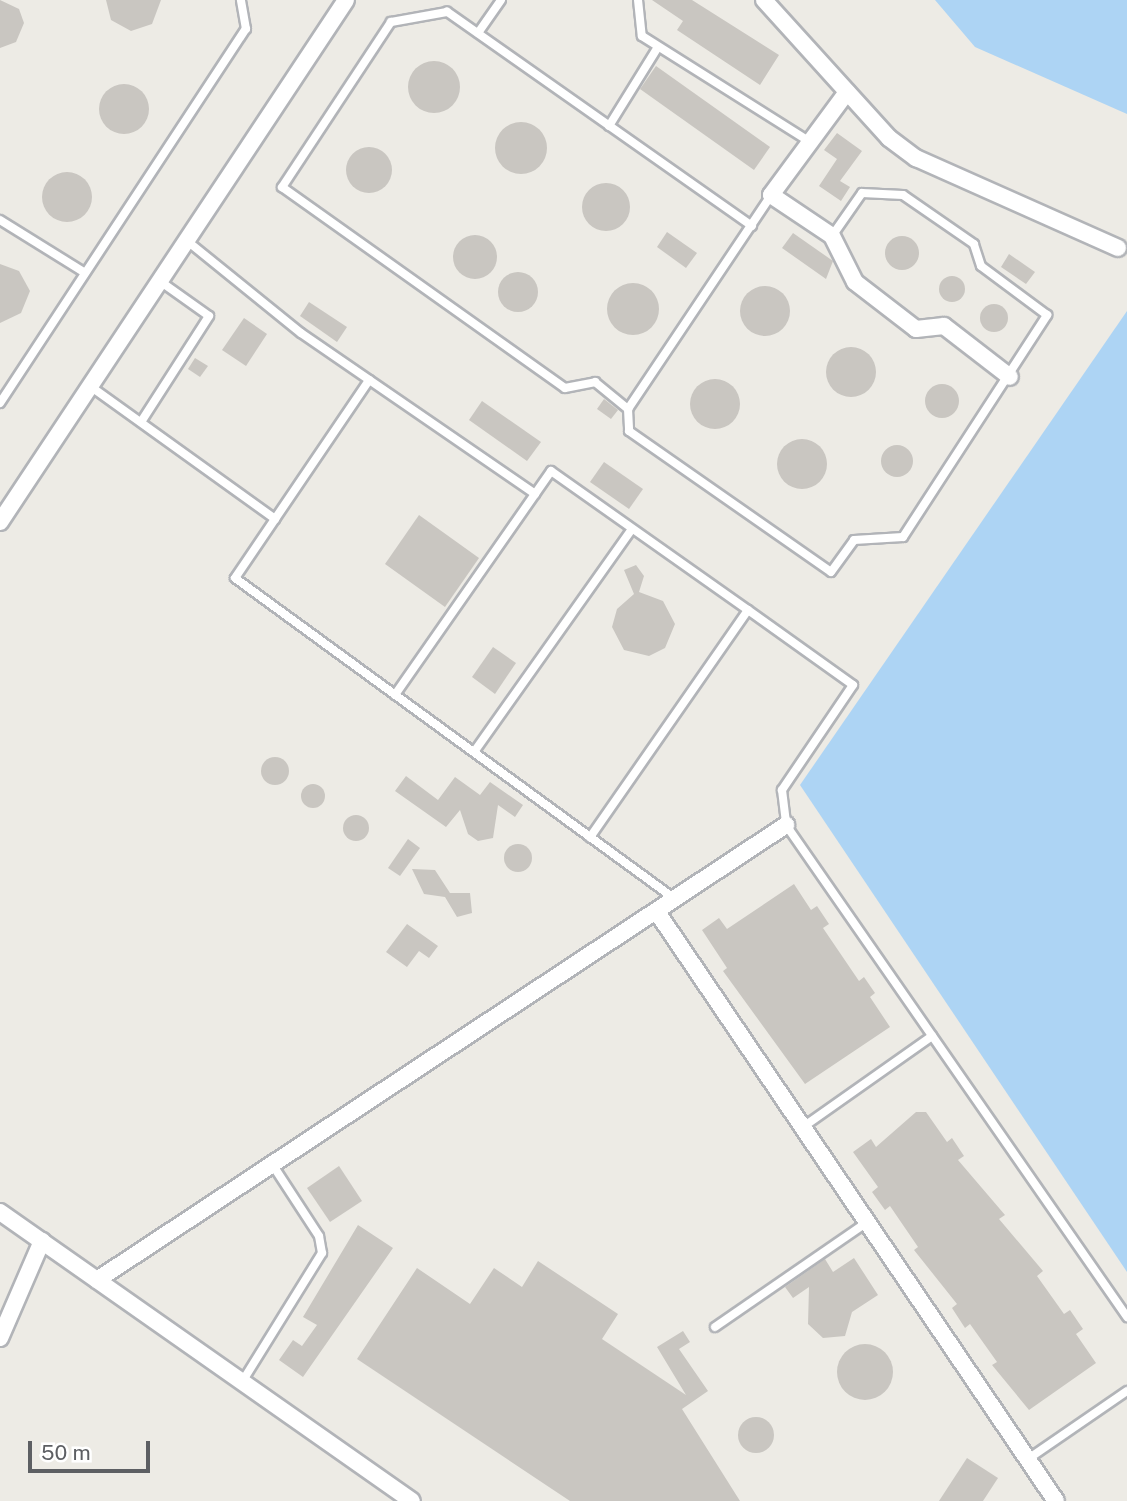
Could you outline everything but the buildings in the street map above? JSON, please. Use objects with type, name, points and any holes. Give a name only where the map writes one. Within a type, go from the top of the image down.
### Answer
[{"type":"street","points":[[0,522],[346,0]]},
{"type":"street","points":[[764,0],[847,92],[916,158],[1118,248]]},
{"type":"street","points":[[847,92],[771,195],[832,236],[855,282],[916,329],[944,326],[1010,377]]},
{"type":"street","points":[[97,1280],[786,825]]},
{"type":"street","points":[[657,912],[1055,1501]]},
{"type":"street","points":[[0,1212],[412,1501]]},
{"type":"street","points":[[0,1338],[42,1241]]},
{"type":"lane","points":[[0,403],[246,29],[241,0]]},
{"type":"lane","points":[[478,33],[501,0]]},
{"type":"lane","points":[[638,0],[642,36],[810,142]]},
{"type":"lane","points":[[628,409],[595,382],[565,388],[282,187],[391,22],[447,12],[752,226]]},
{"type":"lane","points":[[609,126],[658,47]]},
{"type":"lane","points":[[771,195],[628,409],[629,431],[831,572],[855,540],[903,537],[1010,377],[1047,315],[981,266],[974,244],[903,195],[862,193],[832,236]]},
{"type":"lane","points":[[0,220],[85,273]]},
{"type":"lane","points":[[186,240],[369,380],[535,494]]},
{"type":"lane","points":[[141,422],[209,316],[159,281]]},
{"type":"lane","points":[[369,380],[235,578],[675,899]]},
{"type":"lane","points":[[90,386],[275,519]]},
{"type":"lane","points":[[395,695],[551,471],[853,685],[782,790],[786,825],[1127,1317]]},
{"type":"lane","points":[[474,752],[632,528]]},
{"type":"lane","points":[[590,837],[748,610]]},
{"type":"lane","points":[[803,1127],[932,1036]]},
{"type":"lane","points":[[242,1382],[322,1254],[320,1236],[272,1164]]},
{"type":"lane","points":[[715,1327],[867,1222]]},
{"type":"lane","points":[[1028,1459],[1127,1391]]},
{"type":"water","points":[[935,0],[1127,0],[1127,114],[975,47]]},
{"type":"water","points":[[1127,311],[1127,1272],[800,785]]}]
